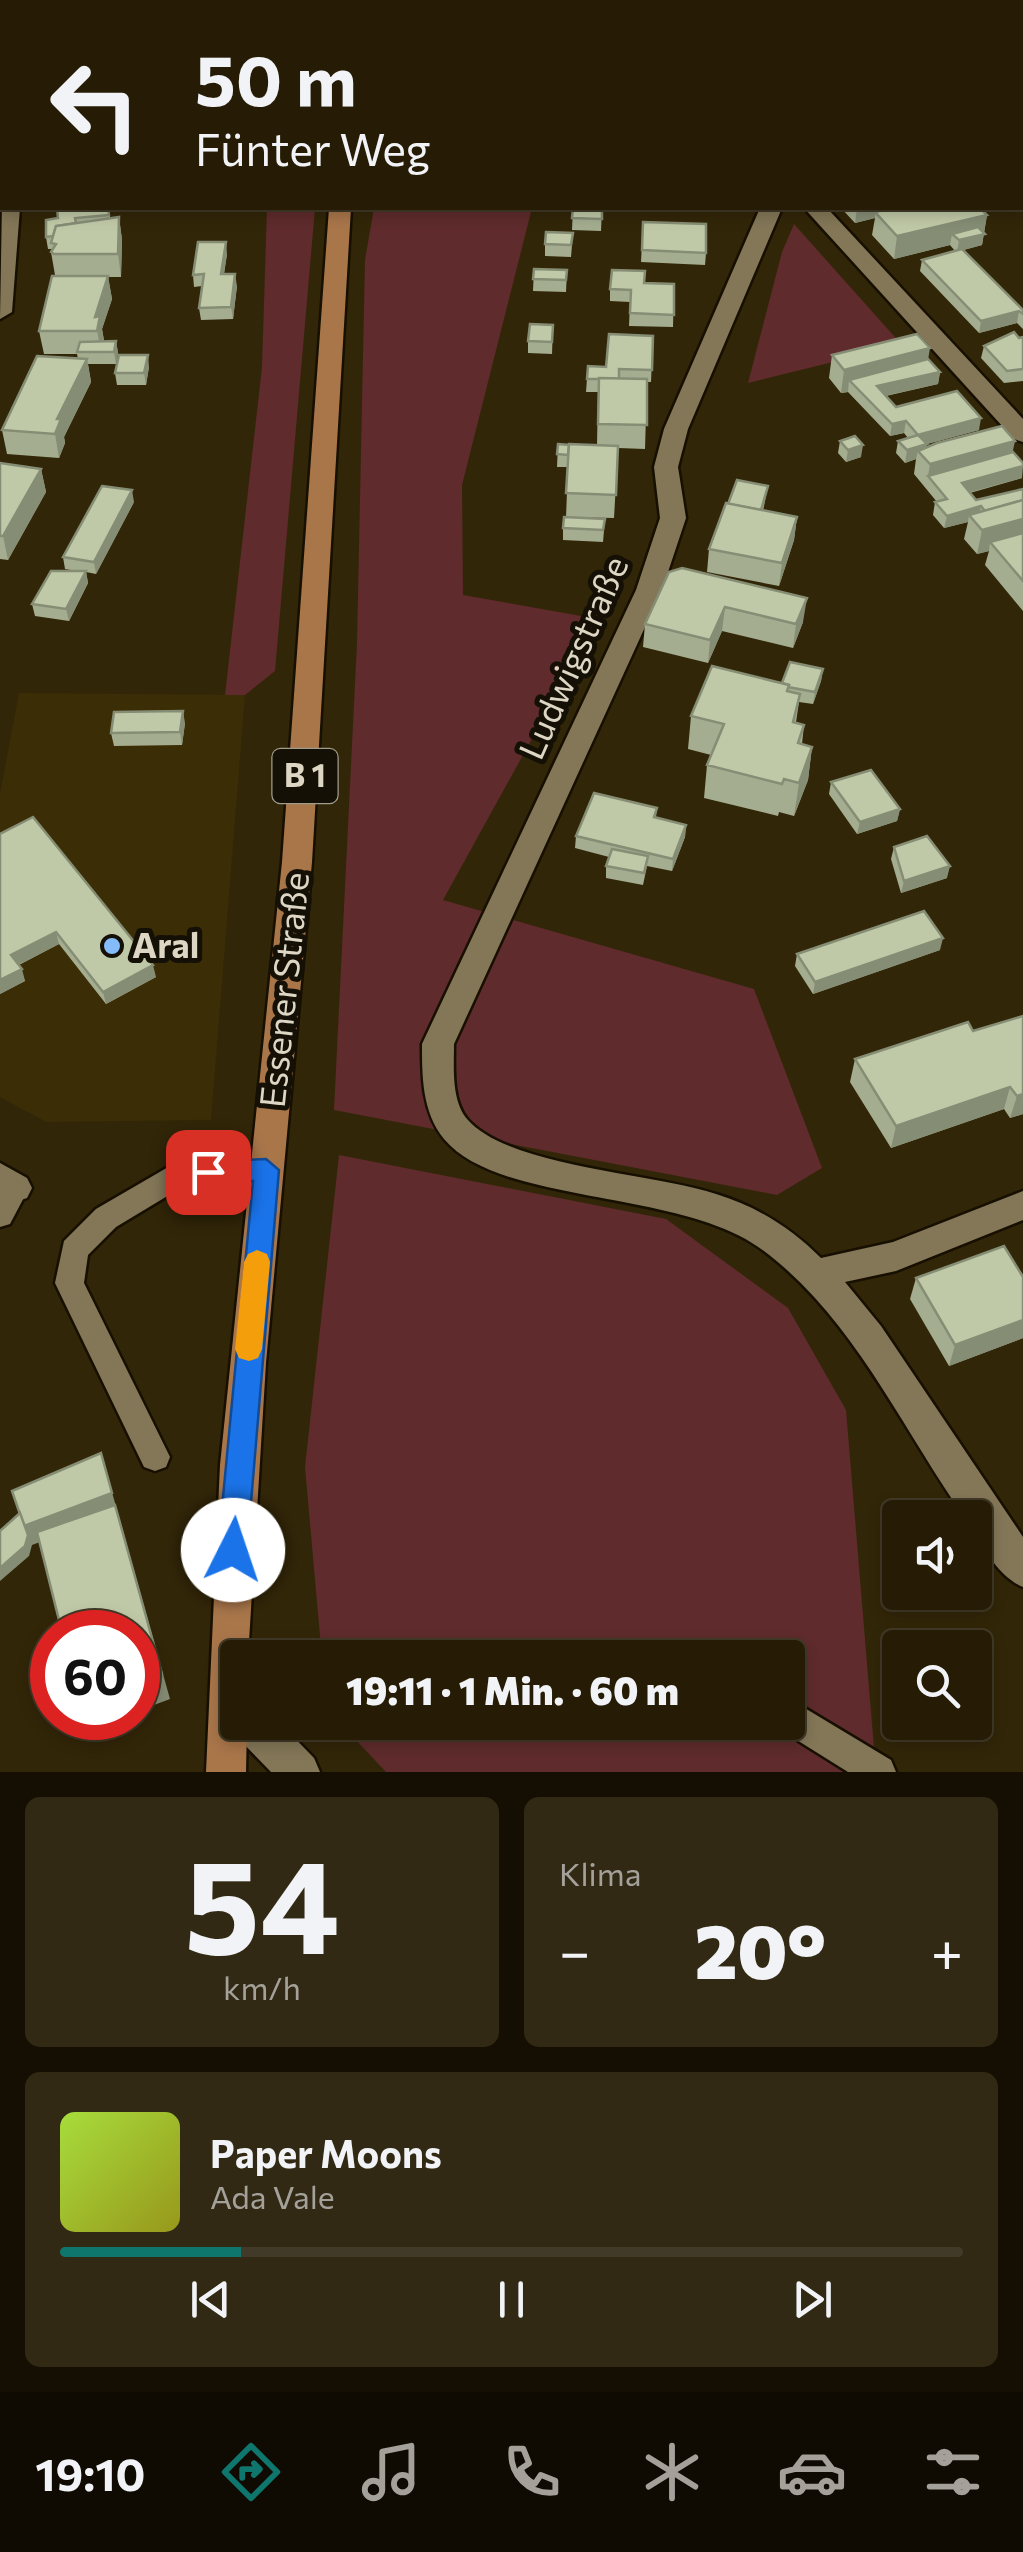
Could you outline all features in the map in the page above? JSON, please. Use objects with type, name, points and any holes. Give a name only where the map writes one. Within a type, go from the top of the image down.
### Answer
[{"type":"main road","name":"Essener Straße","points":[[239,1640],[242,1416],[305,782],[340,210]]},
{"type":"main road","name":"Essener Straße","points":[[226,1772],[233,1740]]},
{"type":"street","points":[[0,312],[9,210]]},
{"type":"street","name":"Ludwigstraße","points":[[770,210],[676,429],[666,468],[673,518],[649,590],[438,1044],[438,1091],[458,1131],[494,1158],[704,1200],[748,1221],[815,1274]]},
{"type":"street","points":[[818,210],[1023,434]]},
{"type":"street","points":[[1023,1205],[896,1256],[815,1274],[872,1341],[1023,1569]]},
{"type":"street","points":[[266,1740],[300,1772]]},
{"type":"lane","points":[[156,1457],[69,1283],[74,1250],[106,1218],[180,1174],[266,1170]]},
{"type":"lane","points":[[805,1725],[879,1772]]},
{"type":"shaded area","points":[[267,210],[315,210],[275,671],[245,695],[225,695],[262,367]]},
{"type":"shaded area","points":[[374,210],[531,210],[462,485],[463,595],[598,619],[443,900],[754,989],[822,1168],[777,1195],[334,1110],[357,643],[365,260]]},
{"type":"shaded area","points":[[794,224],[902,345],[748,383],[782,252]]},
{"type":"shaded area","name":"Aral","points":[[19,693],[245,695],[211,1120],[46,1122],[0,1097],[0,794]]},
{"type":"shaded area","points":[[339,1155],[666,1219],[788,1308],[846,1410],[876,1772],[386,1772],[356,1740],[805,1740],[805,1640],[320,1640],[305,1467]]},
{"type":"building","points":[[57,210],[108,210],[109,215],[75,218],[76,223],[56,226],[53,236],[46,237],[46,220],[58,218]]},
{"type":"building","points":[[573,210],[602,210],[602,219],[572,218]]},
{"type":"building","points":[[982,210],[987,215],[897,236],[875,212]]},
{"type":"building","points":[[119,217],[118,254],[51,252],[56,244],[51,243],[56,226]]},
{"type":"building","points":[[643,222],[706,224],[706,253],[642,250]]},
{"type":"building","points":[[978,227],[985,234],[959,240],[952,234]]},
{"type":"building","points":[[546,232],[573,233],[571,245],[545,244]]},
{"type":"building","points":[[198,242],[226,242],[221,274],[235,274],[231,307],[199,308],[204,274],[193,275]]},
{"type":"building","points":[[962,249],[1023,314],[1019,311],[981,321],[922,260]]},
{"type":"building","points":[[534,269],[567,270],[566,280],[533,279]]},
{"type":"building","points":[[612,270],[645,271],[644,283],[674,284],[674,315],[630,313],[631,290],[610,289]]},
{"type":"building","points":[[52,276],[108,276],[95,317],[100,316],[97,331],[39,331]]},
{"type":"building","points":[[530,324],[553,325],[552,342],[528,341]]},
{"type":"building","points":[[1014,332],[1023,337],[1023,369],[1007,371],[984,346]]},
{"type":"building","points":[[609,334],[653,336],[652,370],[619,369],[619,379],[587,379],[588,366],[606,367]]},
{"type":"building","points":[[917,334],[930,348],[844,370],[832,355]]},
{"type":"building","points":[[116,341],[114,352],[77,352],[80,342]]},
{"type":"building","points":[[119,355],[148,355],[144,373],[115,373]]},
{"type":"building","points":[[37,356],[87,359],[57,419],[61,419],[55,434],[2,430]]},
{"type":"building","points":[[928,359],[940,372],[877,386],[896,407],[957,391],[981,418],[918,435],[906,421],[892,424],[849,380]]},
{"type":"building","points":[[599,378],[647,379],[647,425],[598,424]]},
{"type":"building","points":[[1002,426],[1015,441],[930,464],[918,451],[937,443]]},
{"type":"building","points":[[918,435],[927,444],[907,450],[898,441]]},
{"type":"building","points":[[855,436],[863,445],[848,450],[840,441]]},
{"type":"building","points":[[558,444],[569,445],[568,455],[557,454]]},
{"type":"building","points":[[569,444],[618,446],[616,495],[566,493]]},
{"type":"building","points":[[1013,452],[1023,466],[962,483],[976,500],[1023,489],[1023,500],[947,516],[935,502],[947,499],[928,476]]},
{"type":"building","points":[[0,463],[41,469],[3,536],[0,536]]},
{"type":"building","points":[[737,480],[768,486],[761,510],[728,504]]},
{"type":"building","points":[[102,486],[132,490],[94,562],[63,557]]},
{"type":"building","points":[[1023,500],[1023,519],[982,530],[969,515]]},
{"type":"building","points":[[726,503],[797,517],[782,563],[709,549]]},
{"type":"building","points":[[564,517],[605,519],[603,530],[563,528]]},
{"type":"building","points":[[1023,533],[1023,581],[990,542]]},
{"type":"building","points":[[682,568],[807,598],[796,624],[725,607],[710,640],[645,624],[669,572]]},
{"type":"building","points":[[51,571],[86,571],[66,609],[32,604]]},
{"type":"building","points":[[790,662],[823,669],[815,692],[782,683]]},
{"type":"building","points":[[712,666],[789,685],[787,691],[800,694],[793,722],[804,725],[798,743],[812,747],[799,783],[784,779],[782,784],[707,765],[724,724],[691,716]]},
{"type":"building","points":[[183,711],[180,732],[111,733],[114,712]]},
{"type":"building","points":[[871,770],[900,809],[860,822],[831,782]]},
{"type":"building","points":[[594,793],[657,808],[654,817],[686,825],[673,859],[576,836]]},
{"type":"building","points":[[33,817],[153,965],[103,992],[56,932],[11,955],[22,969],[0,980],[0,834]]},
{"type":"building","points":[[927,836],[950,866],[904,881],[894,847]]},
{"type":"building","points":[[612,849],[648,856],[644,873],[606,866]]},
{"type":"building","points":[[924,911],[943,938],[815,982],[797,954]]},
{"type":"building","points":[[1023,1016],[1023,1094],[1017,1096],[1010,1087],[896,1126],[855,1059],[968,1022],[973,1031]]},
{"type":"building","points":[[1004,1246],[1023,1277],[1023,1320],[955,1345],[916,1278]]},
{"type":"building","points":[[101,1453],[112,1493],[24,1526],[12,1491]]},
{"type":"building","points":[[115,1505],[144,1610],[56,1610],[37,1532]]},
{"type":"building","points":[[20,1513],[28,1535],[25,1546],[0,1568],[0,1531]]},
{"type":"slow traffic","points":[[249,1349],[257,1262]]},
{"type":"place","name":"Aral","points":[[112,946]]},
{"type":"route","points":[[208,1172],[266,1170],[233,1550]]}]
